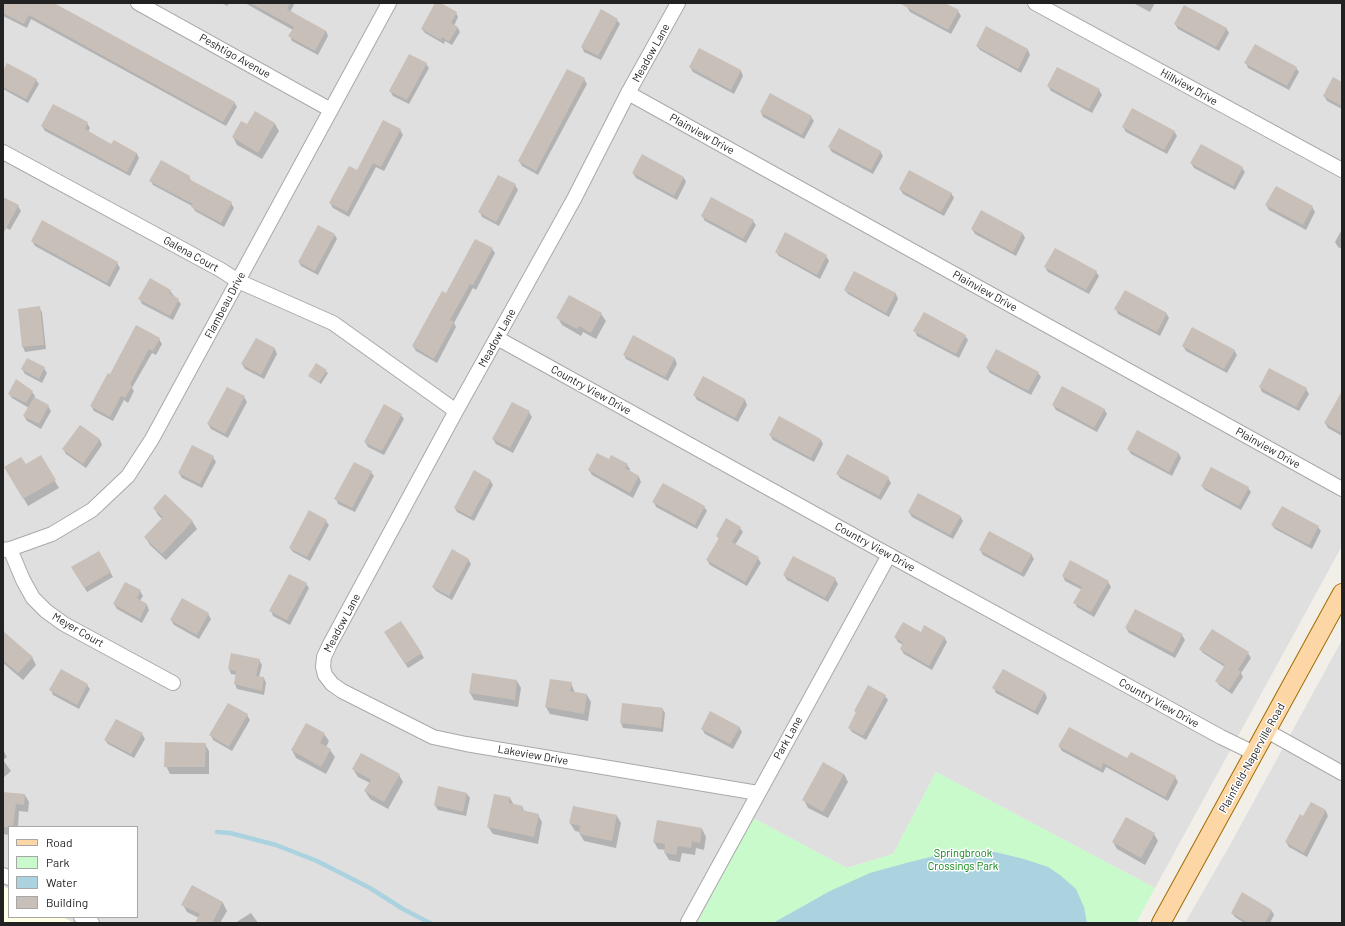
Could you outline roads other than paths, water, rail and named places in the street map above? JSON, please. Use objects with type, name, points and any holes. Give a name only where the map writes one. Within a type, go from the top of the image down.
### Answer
[{"type":"main road","name":"Plainfield-Naperville Road","points":[[1161,923],[1342,593]]},
{"type":"street","name":"Peshtigo Avenue","points":[[138,3],[331,110]]},
{"type":"street","name":"Flambeau Drive","points":[[7,549],[52,534],[92,510],[128,476],[152,439],[389,3]]},
{"type":"street","name":"Meadow Lane","points":[[325,675],[323,667],[324,657],[330,644],[456,411],[574,199],[628,93],[678,3]]},
{"type":"street","name":"Hillview Drive","points":[[1035,3],[1342,170]]},
{"type":"street","name":"Plainview Drive","points":[[628,93],[1342,489]]},
{"type":"street","name":"Galena Court","points":[[3,152],[238,280],[333,323],[456,411]]},
{"type":"street","name":"Country View Drive","points":[[497,338],[889,555],[1254,753]]},
{"type":"street","name":"Meyer Court","points":[[7,549],[33,598],[46,611],[64,624],[173,683]]},
{"type":"street","name":"Park Lane","points":[[688,922],[889,555]]},
{"type":"street","name":"Lakeview Drive","points":[[325,675],[332,684],[342,691],[433,737],[466,744],[758,793]]},
{"type":"street","points":[[1267,731],[1342,773]]},
{"type":"water","points":[[968,851],[995,852],[1048,867],[1076,889],[1084,907],[1087,923],[773,923],[830,891],[870,873],[942,854]]},
{"type":"waterway","points":[[217,832],[230,833],[276,845],[317,861],[370,888],[403,909],[430,923]]},
{"type":"park label","name":"Springbrook Crossings Park","points":[[963,859]]}]
